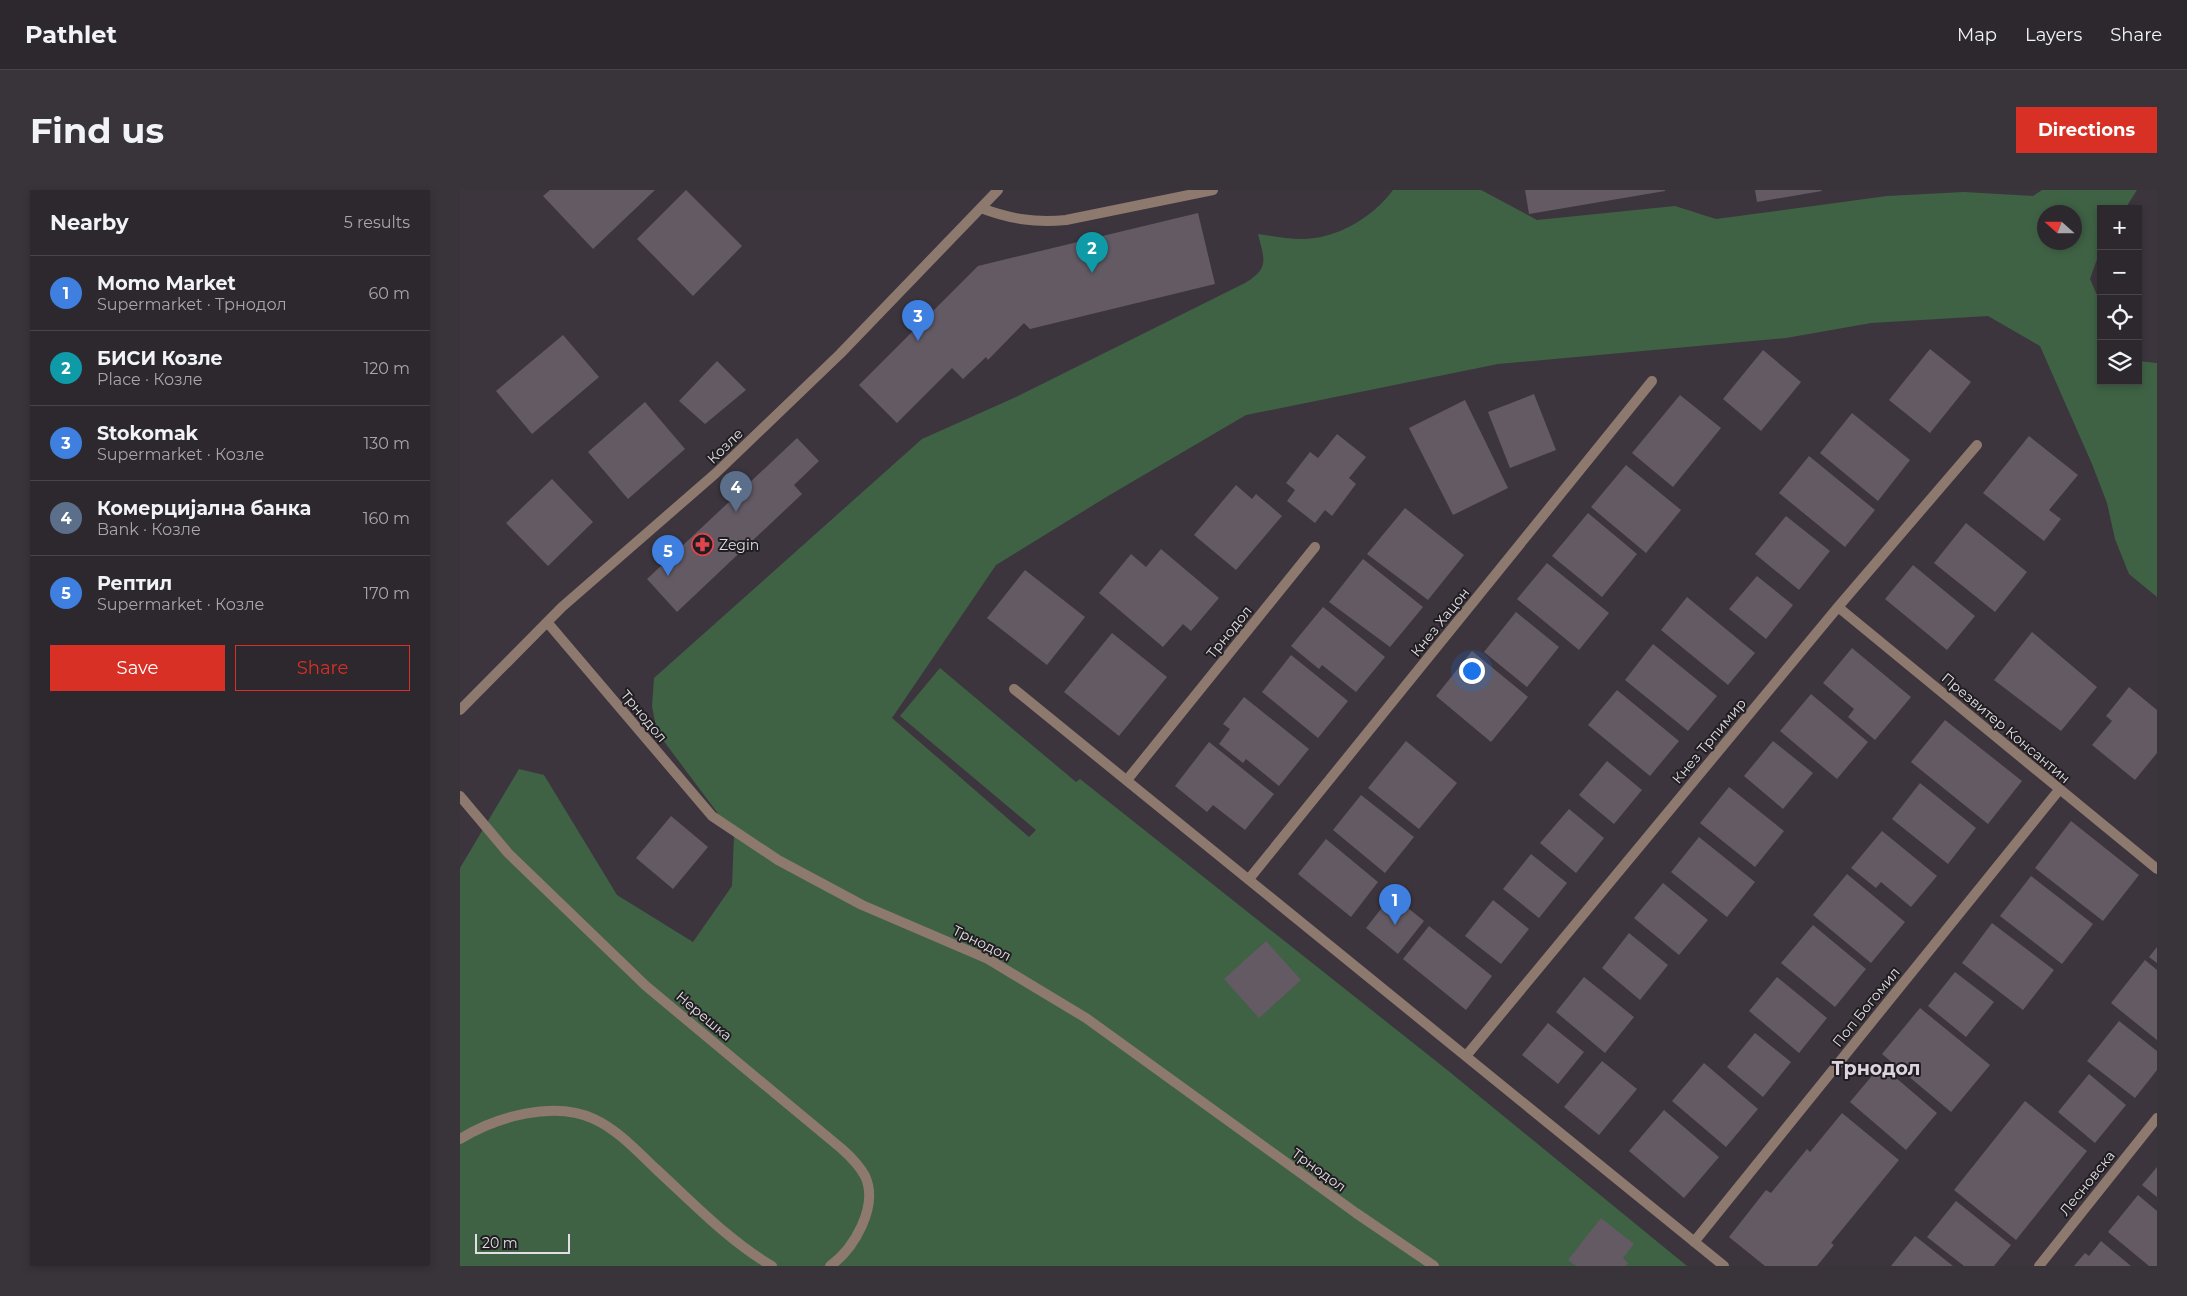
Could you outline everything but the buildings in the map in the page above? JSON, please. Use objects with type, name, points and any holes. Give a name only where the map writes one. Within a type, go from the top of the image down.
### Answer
[{"type":"street","name":"Козле","points":[[460,710],[547,622],[716,473],[840,354],[998,190]]},
{"type":"street","points":[[981,208],[1017,220],[1045,222],[1066,220],[1213,190]]},
{"type":"street","name":"Кнез Хацон","points":[[1249,879],[1652,382]]},
{"type":"street","name":"Кнез Трпимир","points":[[1466,1056],[1838,607],[1976,445]]},
{"type":"street","name":"Трнодол","points":[[1127,780],[1315,547]]},
{"type":"street","name":"Презвитер Консантин","points":[[1838,607],[2157,869]]},
{"type":"street","name":"Трнодол","points":[[547,622],[712,816],[778,860],[862,905],[988,959],[1086,1018],[1356,1213],[1434,1266]]},
{"type":"street","points":[[1014,689],[1724,1266]]},
{"type":"street","name":"Поп Богомил","points":[[1694,1242],[2059,790]]},
{"type":"street","name":"Нерешка","points":[[460,796],[508,853],[646,986],[842,1149],[857,1164],[866,1178],[868,1193],[866,1210],[859,1232],[848,1249],[830,1266]]},
{"type":"street","points":[[460,1138],[477,1128],[532,1113],[558,1111],[578,1113],[594,1119],[612,1130],[634,1148],[734,1238],[772,1266]]},
{"type":"street","name":"Лесновска","points":[[2039,1266],[2157,1118]]},
{"type":"green space","points":[[1393,190],[1481,190],[1537,220],[1675,206],[1716,219],[1887,196],[1964,192],[2033,196],[2042,190],[2137,190],[2128,205],[2097,205],[2097,259],[2090,279],[2097,295],[2097,385],[2142,385],[2142,361],[2157,363],[2157,597],[2129,574],[2115,539],[2107,503],[2092,464],[2040,346],[1988,316],[1871,323],[1786,338],[1498,364],[1246,415],[1108,496],[996,565],[892,718],[1029,837],[1036,830],[900,716],[940,668],[1076,782],[1080,779],[1446,1069],[1687,1266],[460,1266],[460,868],[519,769],[544,775],[617,895],[693,942],[732,886],[734,835],[657,732],[652,706],[654,678],[922,439],[1016,397],[1245,283],[1253,278],[1262,268],[1263,257],[1258,234],[1285,238],[1314,238],[1340,231],[1353,225],[1375,209]]},
{"type":"place","name":"БИСИ Козле","points":[[1092,273]]},
{"type":"place","name":"Stokomak","points":[[918,341]]},
{"type":"place","name":"Комерцијална банка","points":[[736,512]]},
{"type":"place","name":"Zegin","points":[[703,545]]},
{"type":"place","name":"Рептил","points":[[668,576]]},
{"type":"place","name":"Momo Market","points":[[1395,925]]},
{"type":"district","name":"Трнодол","points":[[1876,1068]]}]
